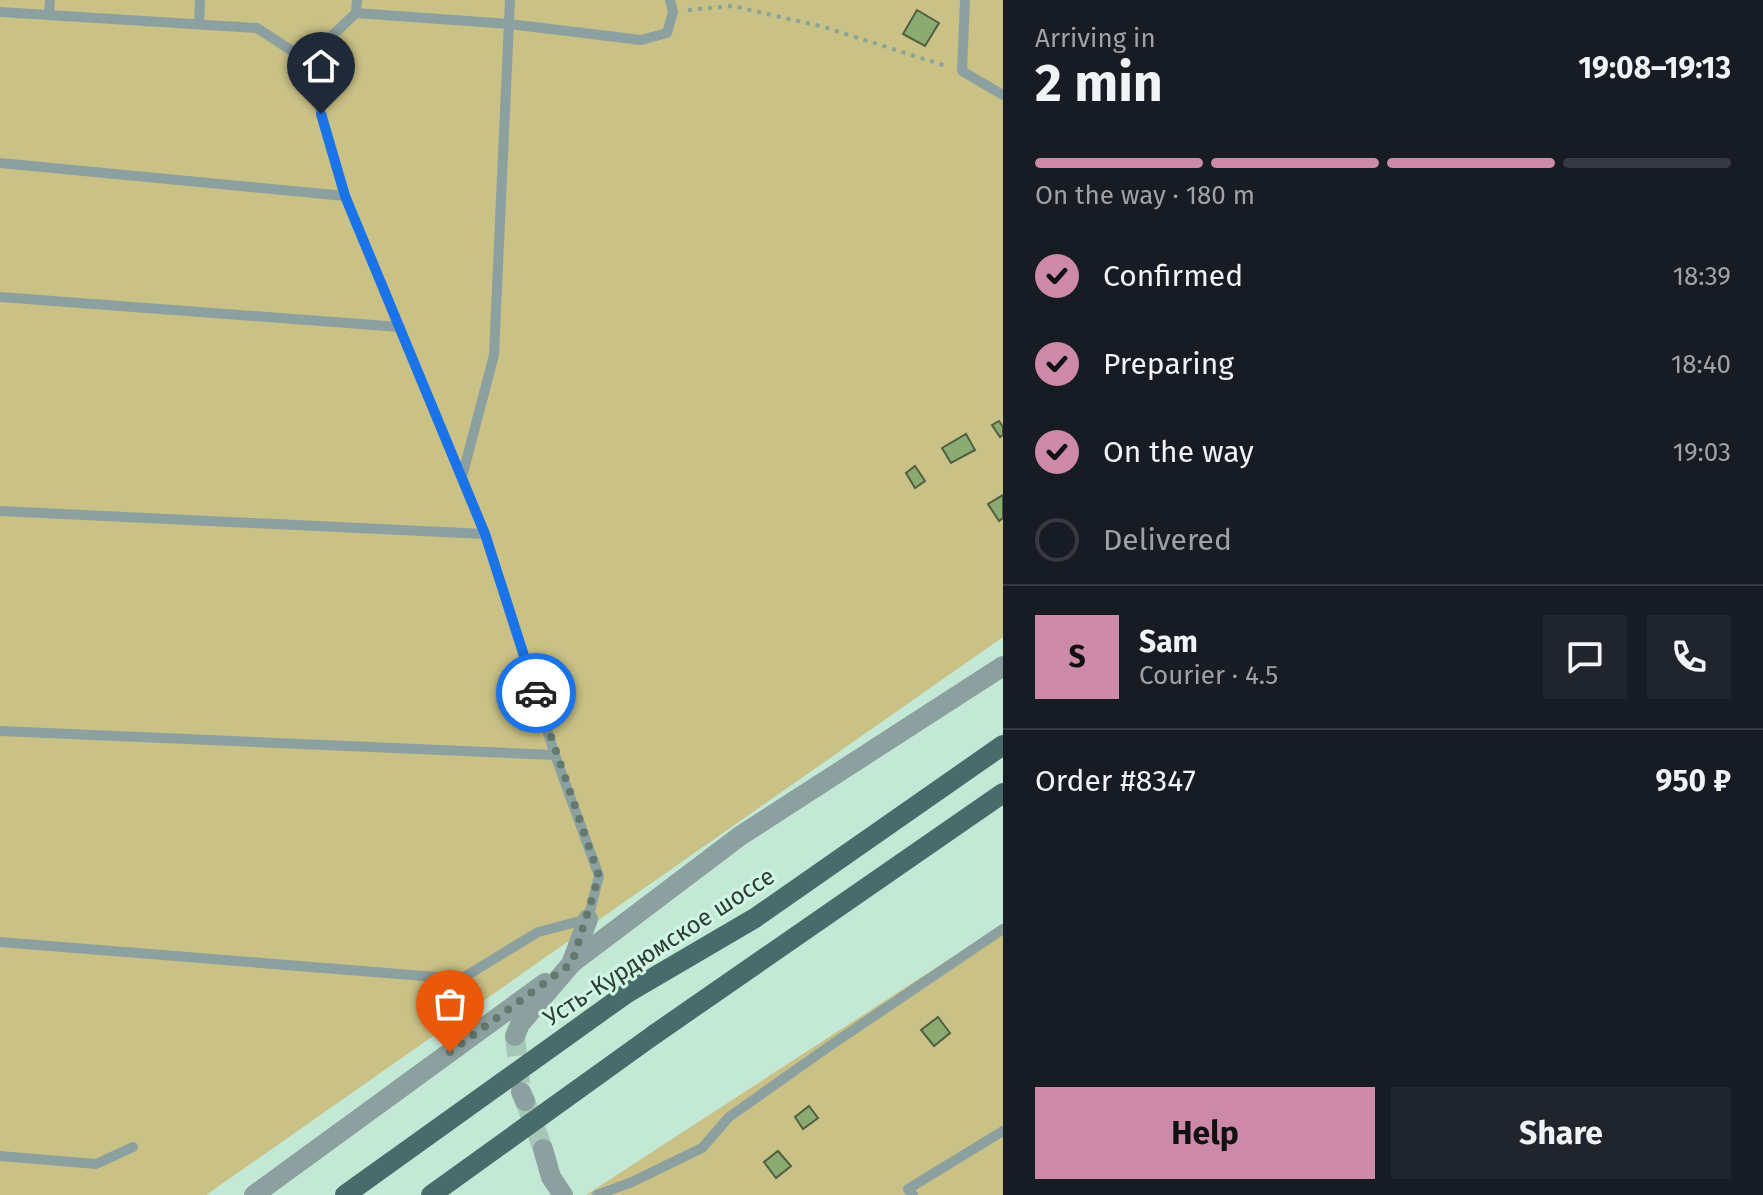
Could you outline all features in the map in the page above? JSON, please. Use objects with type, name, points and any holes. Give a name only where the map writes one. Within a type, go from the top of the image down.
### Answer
[{"type":"main road","name":"Усть-Курдюмское шоссе","points":[[345,1195],[627,993],[755,918],[1003,745]]},
{"type":"main road","points":[[431,1195],[655,1034],[1003,793]]},
{"type":"street","points":[[254,1195],[740,836],[1003,666]]},
{"type":"street","points":[[515,1036],[520,1024],[572,963],[588,919]]},
{"type":"street","points":[[543,1149],[551,1177],[563,1195]]},
{"type":"lane","points":[[49,15],[50,0]]},
{"type":"lane","points":[[199,24],[200,0]]},
{"type":"lane","points":[[306,60],[356,13],[357,0]]},
{"type":"lane","points":[[462,477],[494,355],[510,0]]},
{"type":"lane","points":[[356,13],[509,24],[641,40],[667,33],[673,12],[670,0]]},
{"type":"lane","points":[[965,0],[962,71],[1003,95]]},
{"type":"lane","points":[[0,12],[257,28],[306,60],[345,196],[485,534],[555,755],[599,876],[588,919],[538,932],[461,979],[0,942]]},
{"type":"lane","points":[[0,163],[345,196]]},
{"type":"lane","points":[[0,297],[400,327]]},
{"type":"lane","points":[[0,511],[485,534]]},
{"type":"lane","points":[[0,731],[555,755]]},
{"type":"lane","points":[[597,1195],[632,1182],[702,1148],[729,1117],[1003,929]]},
{"type":"lane","points":[[913,1195],[908,1189],[1003,1131]]},
{"type":"lane","points":[[0,1156],[96,1164],[133,1147]]},
{"type":"path","points":[[673,12],[733,6],[824,27],[962,71]]},
{"type":"shaded area","points":[[0,0],[1003,0],[1003,637],[206,1195],[0,1195]]},
{"type":"shaded area","points":[[1003,924],[1003,1195],[586,1195]]},
{"type":"building","points":[[917,10],[939,23],[925,46],[903,34]]},
{"type":"building","points":[[999,421],[1003,427],[1000,437],[992,425]]},
{"type":"building","points":[[966,434],[975,450],[951,463],[942,448]]},
{"type":"building","points":[[915,466],[925,481],[915,488],[906,473]]},
{"type":"building","points":[[1003,495],[1003,518],[999,521],[988,504]]},
{"type":"building","points":[[938,1017],[950,1033],[934,1046],[921,1030]]},
{"type":"building","points":[[809,1106],[818,1118],[803,1129],[795,1117]]},
{"type":"building","points":[[778,1151],[791,1166],[776,1178],[764,1162]]},
{"type":"tunnel","points":[[515,1036],[520,1084]]},
{"type":"tunnel","points":[[525,1101],[543,1149]]},
{"type":"way so far","points":[[450,1052],[572,963],[599,876],[536,693]]},
{"type":"route","points":[[321,114],[345,196],[485,534],[536,693]]}]
